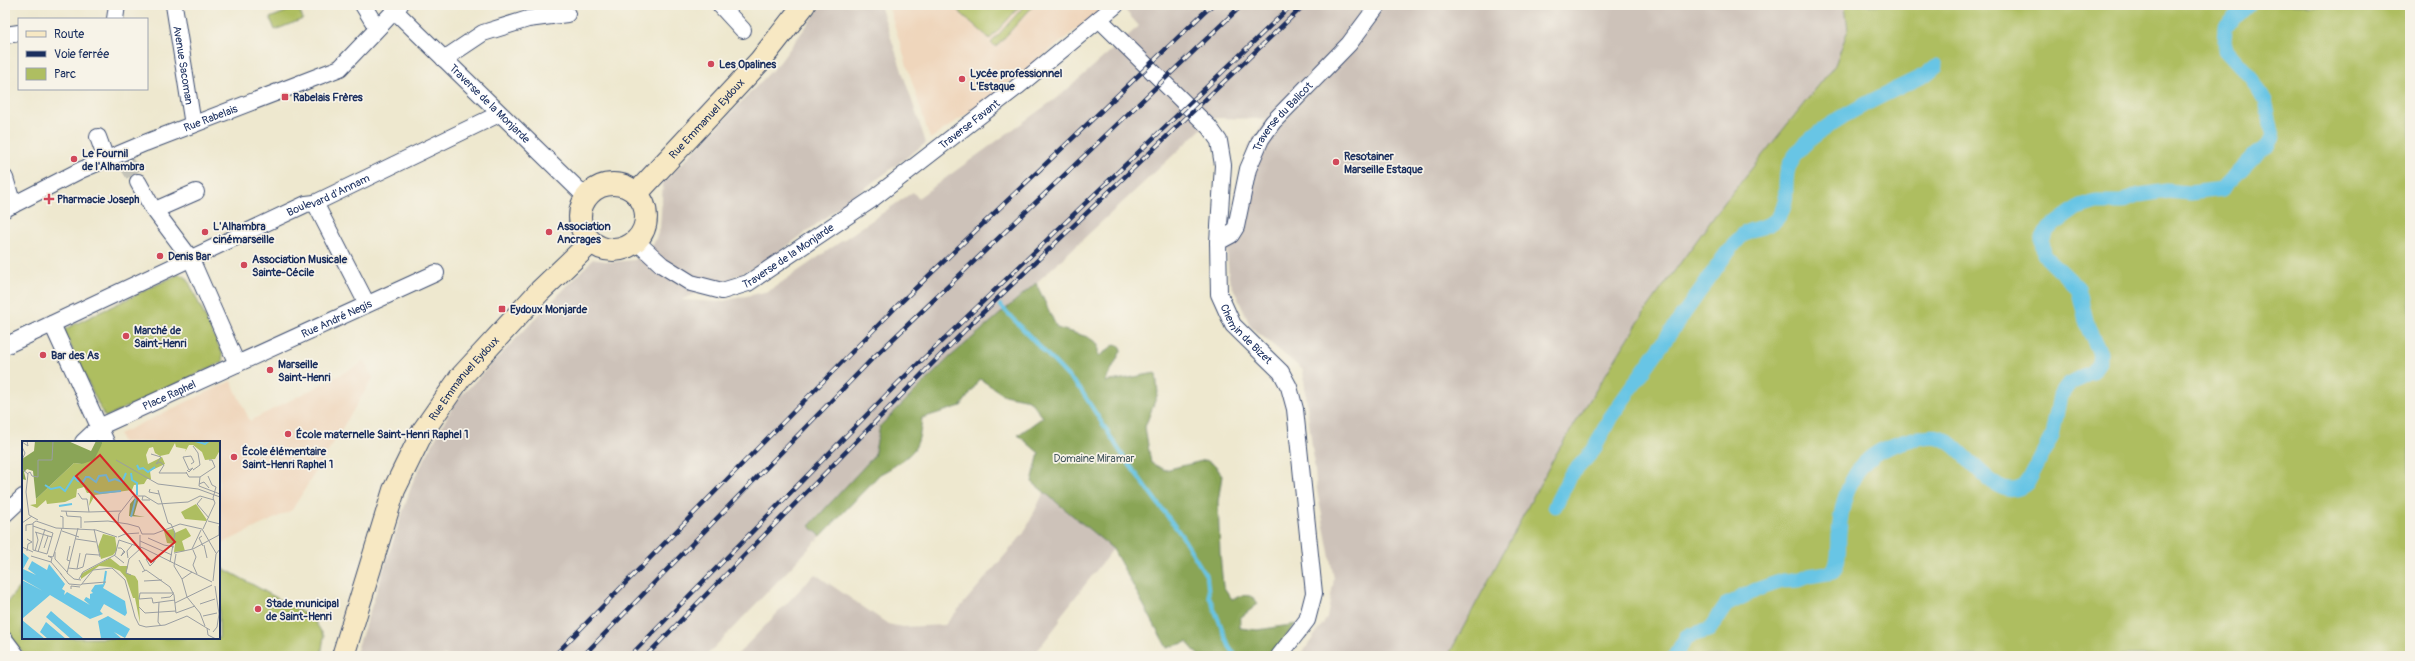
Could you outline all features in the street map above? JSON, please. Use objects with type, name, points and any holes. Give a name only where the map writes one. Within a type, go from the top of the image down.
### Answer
[{"type":"street","points":[[115,18],[117,5]]},
{"type":"street","name":"Avenue Sacoman","points":[[174,5],[193,125]]},
{"type":"street","points":[[364,5],[376,28]]},
{"type":"street","points":[[720,5],[744,30]]},
{"type":"street","name":"Rue Emmanuel Eydoux","points":[[637,193],[760,61],[804,5]]},
{"type":"street","name":"Traverse Favant","points":[[932,154],[1116,5]]},
{"type":"street","name":"Traverse du Balicot","points":[[1218,242],[1231,235],[1236,227],[1248,169],[1261,139],[1273,122],[1353,38],[1378,5]]},
{"type":"street","name":"Rue Rabelais","points":[[9,207],[193,125],[340,68],[376,28],[397,8]]},
{"type":"street","name":"Traverse de la Monjarde","points":[[397,8],[444,59],[586,197]]},
{"type":"street","points":[[444,59],[483,33],[528,19],[567,14]]},
{"type":"street","name":"Chemin de Bizet","points":[[1099,19],[1210,127],[1219,141],[1223,165],[1218,242],[1219,294],[1228,316],[1238,331],[1281,372],[1288,387],[1295,409],[1314,593],[1308,620],[1279,656]]},
{"type":"street","points":[[5,34],[18,33]]},
{"type":"street","name":"Boulevard d'Annam","points":[[5,346],[306,204],[315,203],[499,114]]},
{"type":"street","points":[[98,137],[117,158]]},
{"type":"street","name":"Traverse de la Monjarde","points":[[636,241],[662,264],[691,283],[722,291],[748,283],[871,200],[932,154]]},
{"type":"street","points":[[5,178],[9,207]]},
{"type":"street","points":[[138,182],[155,210],[191,259],[237,364]]},
{"type":"street","points":[[616,184],[627,187],[637,193],[643,202],[646,217],[643,232],[636,241],[619,250],[599,248],[591,242],[585,235],[580,220],[582,206],[586,197],[595,189],[605,185],[616,184]]},
{"type":"street","points":[[155,210],[196,192]]},
{"type":"street","points":[[315,203],[367,304]]},
{"type":"street","name":"Rue Emmanuel Eydoux","points":[[343,656],[394,490],[423,431],[460,378],[540,291],[591,242]]},
{"type":"street","name":"Rue André Negis","points":[[237,364],[436,272]]},
{"type":"street","points":[[52,324],[106,441]]},
{"type":"street","name":"Place Raphel","points":[[84,441],[99,427],[237,364]]},
{"type":"street","points":[[5,514],[22,498]]},
{"type":"street","points":[[5,640],[17,656]]},
{"type":"shaded area","points":[[822,5],[880,5],[926,143],[763,264],[681,300],[719,302],[769,291],[913,192],[918,198],[1062,94],[1139,26],[1125,10],[1131,5],[1845,5],[1848,30],[1835,65],[1724,203],[1646,310],[1556,454],[1448,656],[1300,656],[1327,618],[1334,579],[1317,489],[1303,370],[1251,327],[1229,279],[1227,250],[1248,147],[1266,119],[1213,118],[1036,283],[950,357],[880,426],[874,456],[809,526],[821,536],[706,656],[355,656],[413,481],[455,402],[593,259],[611,262],[635,260],[654,243],[660,228],[663,183],[780,62]]},
{"type":"shaded area","name":"Lycée professionnel L'Estaque","points":[[888,5],[1107,5],[992,97],[930,139]]},
{"type":"shaded area","points":[[363,360],[373,378],[292,510],[220,545],[220,441],[122,441],[119,434],[231,381],[250,421],[359,365]]},
{"type":"shaded area","points":[[1044,492],[1113,549],[1059,618],[1060,621],[1033,656],[736,656],[815,574],[888,624],[902,627],[945,625],[1024,533]]},
{"type":"green space","points":[[957,5],[1021,5],[990,39],[955,8]]},
{"type":"green space","points":[[1025,5],[1034,5],[996,47],[991,43]]},
{"type":"green space","points":[[1845,5],[2410,5],[2410,656],[1448,656],[1556,454],[1646,310],[1724,203],[1835,65],[1848,30]]},
{"type":"green space","points":[[298,7],[303,19],[275,30],[270,18]]},
{"type":"green space","points":[[179,274],[187,278],[222,353],[223,362],[106,417],[104,416],[65,334],[65,329]]},
{"type":"green space","name":"Domaine Miramar","points":[[1036,283],[1057,328],[1088,337],[1098,344],[1098,357],[1115,344],[1120,346],[1122,349],[1105,382],[1156,373],[1158,393],[1145,427],[1151,463],[1165,470],[1206,460],[1216,466],[1222,476],[1218,502],[1223,586],[1232,599],[1250,596],[1256,600],[1258,604],[1240,618],[1240,628],[1258,630],[1296,624],[1271,656],[1199,656],[1187,642],[1167,648],[1113,549],[1032,482],[1039,453],[1018,435],[1043,417],[1029,400],[1004,395],[980,379],[961,406],[922,418],[921,430],[917,445],[913,451],[880,474],[821,536],[809,526],[874,456],[880,426],[950,357]]},
{"type":"green space","name":"Stade municipal de Saint-Henri","points":[[220,567],[304,613],[314,620],[324,636],[321,656],[26,656],[5,632],[5,605],[22,583],[22,639],[220,639]]},
{"type":"waterway","points":[[1675,656],[1686,638],[1709,630],[1726,605],[1756,590],[1782,581],[1799,580],[1809,576],[1833,572],[1838,559],[1840,521],[1846,495],[1851,482],[1866,461],[1889,447],[1914,439],[1934,436],[1939,437],[1949,442],[1960,451],[1993,483],[2005,488],[2016,489],[2028,482],[2052,436],[2060,396],[2069,384],[2092,372],[2099,362],[2100,353],[2088,328],[2078,288],[2044,255],[2042,241],[2048,229],[2077,208],[2096,202],[2122,202],[2139,195],[2167,191],[2190,193],[2222,189],[2256,154],[2268,146],[2273,137],[2265,101],[2253,80],[2226,50],[2224,42],[2225,27],[2248,5]]},
{"type":"waterway","points":[[1555,506],[1570,476],[1593,451],[1610,418],[1726,254],[1744,234],[1751,230],[1768,225],[1779,216],[1785,203],[1787,172],[1798,152],[1812,138],[1829,125],[1870,102],[1925,75],[1936,66]]},
{"type":"waterway","points":[[1000,305],[1081,390],[1123,456],[1182,536],[1207,577],[1209,596],[1229,646],[1236,656]]},
{"type":"tunnel","points":[[125,161],[138,182]]},
{"type":"railway","points":[[554,656],[897,306],[1212,5]]},
{"type":"railway","points":[[583,656],[872,359],[1242,5]]},
{"type":"railway","points":[[630,656],[899,382],[1292,5]]},
{"type":"railway","points":[[646,656],[975,320],[1304,5]]},
{"type":"place","name":"Les Opalines","points":[[711,64]]},
{"type":"place","name":"Lycée professionnel L'Estaque","points":[[962,79]]},
{"type":"place","name":"Rabelais Frères","points":[[285,97]]},
{"type":"place","name":"Le Fournil de l'Alhambra","points":[[74,159]]},
{"type":"place","name":"Resotainer Marseille Estaque","points":[[1336,162]]},
{"type":"place","name":"Pharmacie Joseph","points":[[49,199]]},
{"type":"place","name":"L'Alhambra cinémarseille","points":[[205,232]]},
{"type":"place","name":"Association Ancrages","points":[[549,232]]},
{"type":"place","name":"Denis Bar","points":[[160,256]]},
{"type":"place","name":"Association Musicale Sainte-Cécile","points":[[244,265]]},
{"type":"place","name":"Eydoux Monjarde","points":[[502,309]]},
{"type":"place","name":"Marché de Saint-Henri","points":[[126,336]]},
{"type":"place","name":"Bar des As","points":[[43,355]]},
{"type":"place","name":"Marseille Saint-Henri","points":[[270,370]]},
{"type":"place","name":"École maternelle Saint-Henri Raphel 1","points":[[288,434]]},
{"type":"place","name":"École élémentaire Saint-Henri Raphel 1","points":[[234,457]]},
{"type":"place","name":"Stade municipal de Saint-Henri","points":[[258,609]]}]
